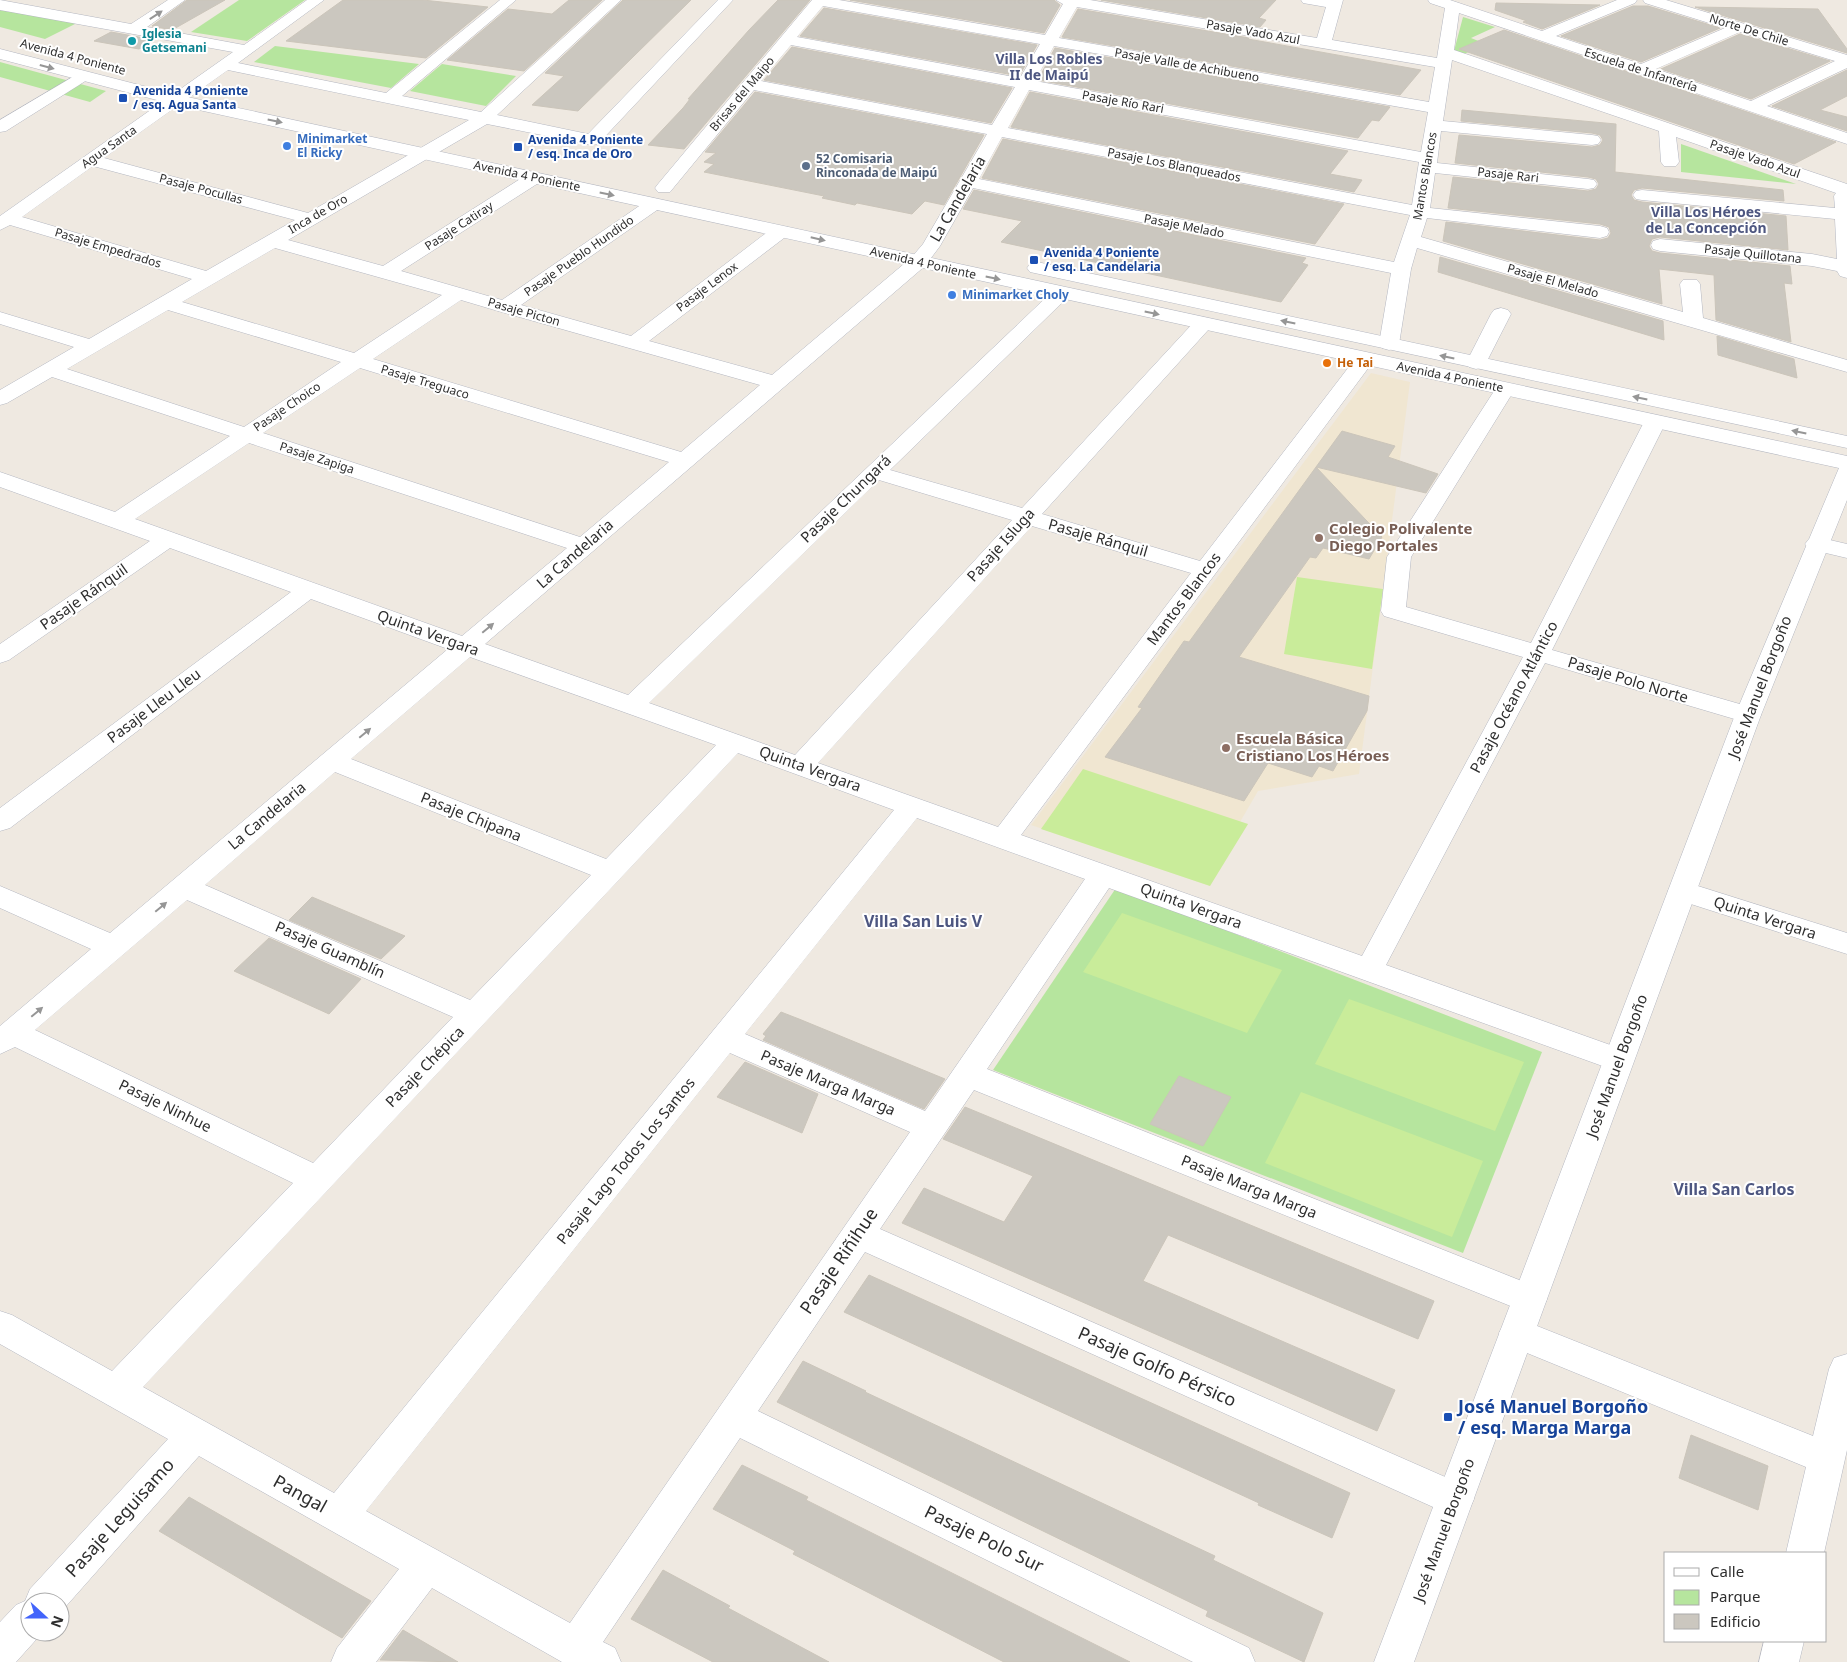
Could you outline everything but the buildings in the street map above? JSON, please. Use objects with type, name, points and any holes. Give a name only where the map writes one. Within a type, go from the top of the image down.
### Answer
[{"type":"street","points":[[134,29],[178,0]]},
{"type":"street","name":"Agua Santa","points":[[4,221],[316,0]]},
{"type":"street","points":[[389,99],[509,0]]},
{"type":"street","name":"Inca de Oro","points":[[0,399],[483,119],[614,0]]},
{"type":"street","points":[[226,65],[592,140],[726,0]]},
{"type":"street","name":"Brisas del Maipo","points":[[659,196],[820,0]]},
{"type":"street","name":"Pasaje Valle de Achibueno","points":[[820,0],[1050,41],[1435,117],[1592,140]]},
{"type":"street","points":[[1308,0],[1336,2],[1323,44]]},
{"type":"street","name":"Escuela de Infantería","points":[[1435,0],[1847,139]]},
{"type":"street","points":[[1540,37],[1630,0]]},
{"type":"street","name":"Norte De Chile","points":[[1650,0],[1847,61]]},
{"type":"street","name":"La Candelaria","points":[[6,1038],[776,383],[924,254],[1050,41],[1070,1]]},
{"type":"street","name":"Pasaje Vado Azul","points":[[1070,1],[1323,44],[1445,58],[1542,94],[1845,182]]},
{"type":"street","points":[[0,5],[247,50]]},
{"type":"street","name":"Mantos Blancos","points":[[1390,344],[1402,269],[1420,212],[1453,6]]},
{"type":"street","points":[[1640,70],[1739,27]]},
{"type":"street","name":"Pasaje Río Rari","points":[[787,40],[1428,162]]},
{"type":"street","points":[[1780,40],[1838,41]]},
{"type":"street","name":"Avenida 4 Poniente","points":[[38,48],[193,87],[445,141],[659,196],[711,216],[781,231],[924,254],[1390,344],[1847,442]]},
{"type":"street","name":"Avenida 4 Poniente","points":[[0,54],[81,77],[176,100],[534,178],[659,196],[729,202],[1062,293],[1847,463]]},
{"type":"street","points":[[1752,107],[1847,61]]},
{"type":"street","points":[[0,127],[81,77]]},
{"type":"street","name":"Pasaje Los Blanqueados","points":[[750,84],[1420,212],[1600,232]]},
{"type":"street","points":[[1667,130],[1670,162]]},
{"type":"street","name":"Pasaje Pocullas","points":[[91,160],[310,219]]},
{"type":"street","name":"Pasaje Rari","points":[[1428,162],[1588,184]]},
{"type":"street","name":"Pasaje Catiray","points":[[385,273],[534,178]]},
{"type":"street","name":"Pasaje Melado","points":[[968,182],[1402,269]]},
{"type":"street","points":[[1845,182],[1844,214],[1847,272]]},
{"type":"street","points":[[1642,195],[1844,214]]},
{"type":"street","name":"Pasaje Pueblo Hundido","points":[[505,307],[659,196]]},
{"type":"street","points":[[711,216],[729,202]]},
{"type":"street","name":"Pasaje Empedrados","points":[[4,221],[208,278]]},
{"type":"street","name":"Pasaje Lenox","points":[[634,343],[781,231]]},
{"type":"street","name":"Pasaje El Melado","points":[[1411,240],[1847,366]]},
{"type":"street","name":"Pasaje Picton","points":[[272,241],[776,383]]},
{"type":"street","name":"Pasaje Quillotana","points":[[1660,245],[1812,260],[1847,267]]},
{"type":"street","points":[[1690,284],[1694,322]]},
{"type":"street","name":"Pasaje Chungará","points":[[631,706],[1062,293]]},
{"type":"street","name":"Pasaje Choico","points":[[117,521],[457,294]]},
{"type":"street","name":"Pasaje Treguaco","points":[[166,303],[685,460]]},
{"type":"street","points":[[1476,363],[1501,314]]},
{"type":"street","points":[[0,318],[91,346]]},
{"type":"street","name":"Pasaje Isluga","points":[[800,766],[1202,324]]},
{"type":"street","name":"Mantos Blancos","points":[[1003,838],[1365,359]]},
{"type":"street","name":"Pasaje Zapiga","points":[[50,370],[585,546]]},
{"type":"street","name":"Pasaje Polo Norte","points":[[1505,389],[1399,557],[1394,611],[1748,715]]},
{"type":"street","name":"Pasaje Océano Atlántico","points":[[1369,970],[1538,653],[1655,422]]},
{"type":"street","name":"Pasaje Ránquil","points":[[875,472],[1206,570]]},
{"type":"street","name":"José Manuel Borgoño","points":[[1394,1662],[1748,715],[1847,472]]},
{"type":"street","name":"Quinta Vergara","points":[[0,479],[1619,1060]]},
{"type":"street","name":"Pasaje Ránquil","points":[[0,655],[168,539]]},
{"type":"street","points":[[1817,544],[1847,551]]},
{"type":"street","name":"Pasaje Lleu Lleu","points":[[0,822],[308,590]]},
{"type":"street","points":[[0,629],[24,639]]},
{"type":"street","name":"Pasaje Chépica","points":[[116,1391],[734,742]]},
{"type":"street","name":"Pasaje Chipana","points":[[331,761],[611,872]]},
{"type":"street","name":"Pasaje Lago Todos Los Santos","points":[[339,1515],[912,806]]},
{"type":"street","name":"Pasaje Riñihue","points":[[588,1655],[734,1417],[1103,875]]},
{"type":"street","name":"Pasaje Guamblín","points":[[184,887],[475,1014]]},
{"type":"street","name":"Quinta Vergara","points":[[1682,891],[1847,944]]},
{"type":"street","points":[[0,896],[113,947]]},
{"type":"street","name":"Pasaje Ninhue","points":[[6,1038],[317,1180]]},
{"type":"street","name":"Pasaje Marga Marga","points":[[725,1038],[931,1127]]},
{"type":"street","name":"Pasaje Marga Marga","points":[[967,1074],[1530,1299]]},
{"type":"street","name":"Pasaje Golfo Pérsico","points":[[858,1234],[1455,1499]]},
{"type":"street","name":"Pangal","points":[[0,1326],[588,1655]]},
{"type":"street","points":[[1517,1333],[1827,1458]]},
{"type":"street","points":[[1805,1552],[1847,1369]]},
{"type":"street","name":"Pasaje Polo Sur","points":[[734,1417],[1235,1662]]},
{"type":"street","name":"Pasaje Leguisamo","points":[[53,1592],[195,1434]]},
{"type":"street","points":[[351,1662],[426,1565]]},
{"type":"street","points":[[0,1651],[20,1629]]},
{"type":"street","points":[[1780,1662],[1784,1642]]},
{"type":"shaded area","points":[[1371,373],[1410,382],[1359,774],[1258,791],[1240,822],[1248,824],[1210,886],[1031,825]]},
{"type":"green space","points":[[239,0],[305,0],[247,41],[191,32]]},
{"type":"green space","points":[[0,10],[77,23],[45,39],[0,27]]},
{"type":"green space","points":[[1463,17],[1495,27],[1471,38],[1486,44],[1464,54],[1454,51]]},
{"type":"green space","points":[[275,46],[419,64],[391,88],[254,62]]},
{"type":"green space","points":[[0,62],[106,91],[90,102],[0,77]]},
{"type":"green space","points":[[442,64],[516,76],[486,106],[410,91]]},
{"type":"green space","points":[[1681,144],[1796,184],[1681,172]]},
{"type":"green space","points":[[1297,577],[1383,589],[1372,669],[1284,654]]},
{"type":"green space","points":[[1083,769],[1248,824],[1210,886],[1041,829]]},
{"type":"green space","points":[[1116,888],[1542,1052],[1463,1253],[993,1070]]},
{"type":"green space","points":[[1122,913],[1282,970],[1247,1033],[1083,972]]},
{"type":"green space","points":[[1349,999],[1524,1062],[1495,1131],[1315,1064]]},
{"type":"green space","points":[[1301,1092],[1483,1161],[1452,1237],[1265,1163]]},
{"type":"place","name":"Iglesia Getsemani","points":[[132,41]]},
{"type":"place","name":"Avenida 4 Poniente / esq. Agua Santa","points":[[123,98]]},
{"type":"place","name":"Minimarket El Ricky","points":[[287,146]]},
{"type":"place","name":"Avenida 4 Poniente / esq. Inca de Oro","points":[[518,147]]},
{"type":"place","name":"52 Comisaria Rinconada de Maipú","points":[[806,166]]},
{"type":"place","name":"Avenida 4 Poniente / esq. La Candelaria","points":[[1034,260]]},
{"type":"place","name":"Minimarket Choly","points":[[952,295]]},
{"type":"place","name":"He Tai","points":[[1327,363]]},
{"type":"place","name":"Colegio Polivalente Diego Portales","points":[[1319,538]]},
{"type":"place","name":"Escuela Básica Cristiano Los Héroes","points":[[1226,748]]},
{"type":"place","name":"José Manuel Borgoño / esq. Marga Marga","points":[[1448,1417]]},
{"type":"district","name":"Villa Los Robles II de Maipú","points":[[1049,68]]},
{"type":"district","name":"Villa Los Héroes de La Concepción","points":[[1706,220]]},
{"type":"district","name":"Villa San Luis V","points":[[923,921]]},
{"type":"district","name":"Villa San Carlos","points":[[1734,1189]]}]
